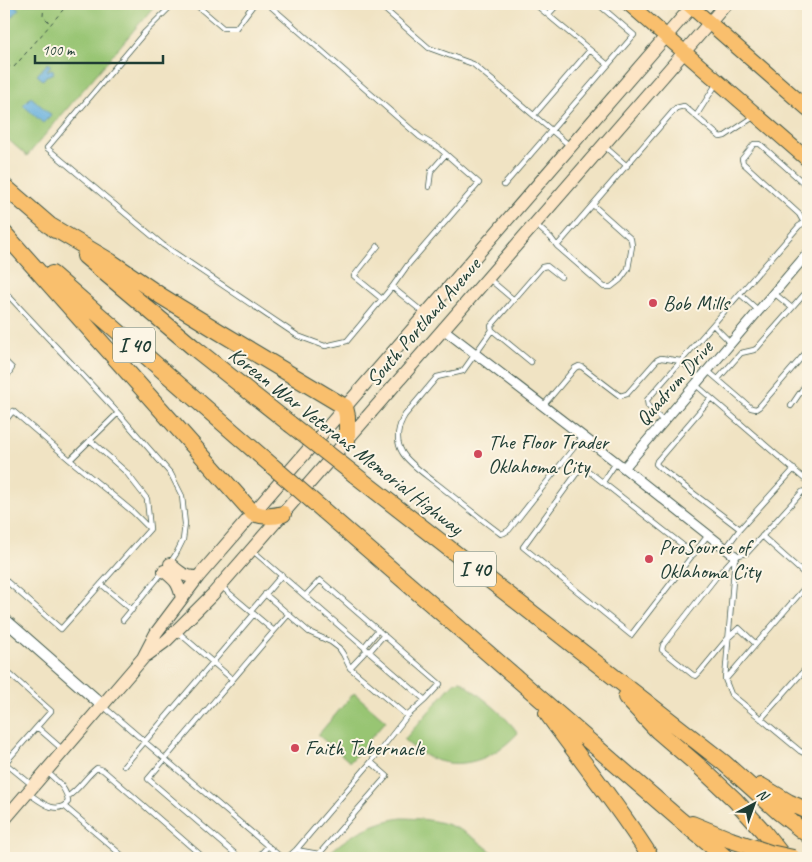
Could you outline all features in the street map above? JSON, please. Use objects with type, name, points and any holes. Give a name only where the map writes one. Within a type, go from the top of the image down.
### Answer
[{"type":"highway","name":"Korean War Veterans Memorial Highway","points":[[4,186],[193,347],[723,762],[780,813],[808,835]]},
{"type":"highway","points":[[47,224],[111,262],[210,326],[345,407],[347,441]]},
{"type":"highway","points":[[4,232],[253,513],[267,517],[283,514]]},
{"type":"highway","name":"I 40","points":[[4,232],[726,858]]},
{"type":"highway","points":[[594,662],[658,731],[735,800],[784,858]]},
{"type":"highway","points":[[532,691],[572,748],[607,793],[651,858]]},
{"type":"highway","points":[[723,762],[788,802],[808,811]]},
{"type":"highway","points":[[679,819],[731,840],[770,853],[794,858]]},
{"type":"main road","points":[[629,4],[808,160]]},
{"type":"main road","name":"South Portland Avenue","points":[[4,820],[143,658],[177,631],[220,586],[726,4]]},
{"type":"main road","points":[[691,5],[808,109]]},
{"type":"main road","name":"South Portland Avenue","points":[[143,658],[156,633],[198,577],[571,147],[691,5]]},
{"type":"main road","points":[[571,147],[588,162]]},
{"type":"main road","points":[[517,209],[534,224]]},
{"type":"main road","points":[[426,315],[443,329]]},
{"type":"main road","points":[[167,567],[182,575],[198,577]]},
{"type":"main road","points":[[167,567],[179,585],[182,598]]},
{"type":"street","name":"Quadrum Drive","points":[[621,465],[664,422],[808,253]]},
{"type":"street","points":[[443,329],[621,465],[736,556]]},
{"type":"street","points":[[4,619],[102,705]]},
{"type":"lane","points":[[173,4],[145,32],[47,148],[163,246],[298,336],[325,346],[347,341],[407,266],[479,183],[439,148],[420,137],[268,4]]},
{"type":"lane","points":[[195,4],[224,28],[236,28],[254,4]]},
{"type":"lane","points":[[535,4],[608,66]]},
{"type":"lane","points":[[548,15],[558,4]]},
{"type":"lane","points":[[504,185],[634,35],[598,4]]},
{"type":"lane","points":[[382,8],[429,48],[473,64],[571,147]]},
{"type":"lane","points":[[534,115],[590,50]]},
{"type":"lane","points":[[696,116],[718,81]]},
{"type":"lane","points":[[557,246],[676,108],[684,106],[720,137],[725,136],[757,115]]},
{"type":"lane","points":[[805,222],[799,214],[742,164],[742,158],[754,144],[760,144],[808,187]]},
{"type":"lane","points":[[603,145],[627,166]]},
{"type":"lane","points":[[429,187],[431,171],[446,154]]},
{"type":"lane","points":[[534,224],[604,287],[611,287],[620,280],[628,269],[632,246],[631,239],[593,205]]},
{"type":"lane","points":[[664,422],[648,406],[647,400],[805,222],[808,212]]},
{"type":"lane","points":[[378,246],[354,276],[382,299]]},
{"type":"lane","points":[[561,277],[547,266],[542,267],[491,326],[492,330],[463,372],[437,376],[404,415],[398,430],[398,440],[401,451],[415,466],[500,534],[504,534],[583,436]]},
{"type":"lane","points":[[487,278],[514,300]]},
{"type":"lane","points":[[392,286],[426,315]]},
{"type":"lane","points":[[718,380],[741,353],[757,348],[808,290]]},
{"type":"lane","points":[[4,291],[118,413],[171,474],[182,496],[185,524],[182,540],[176,554],[123,620]]},
{"type":"lane","points":[[774,293],[792,308]]},
{"type":"lane","points":[[740,294],[759,311]]},
{"type":"lane","points":[[713,325],[731,343]]},
{"type":"lane","points":[[492,330],[531,362]]},
{"type":"lane","points":[[708,371],[751,408],[756,409],[808,350]]},
{"type":"lane","points":[[543,406],[575,368],[579,366],[620,396],[627,394],[657,360],[662,358],[681,361],[710,398],[808,482]]},
{"type":"lane","points":[[4,360],[12,368],[4,381]]},
{"type":"lane","points":[[791,406],[808,381]]},
{"type":"lane","points":[[710,398],[656,464],[740,529]]},
{"type":"lane","points":[[4,422],[13,411],[134,512],[150,529]]},
{"type":"lane","points":[[70,460],[118,413]]},
{"type":"lane","points":[[4,579],[61,629],[150,529],[147,499],[126,472],[90,440]]},
{"type":"lane","points":[[603,482],[621,465]]},
{"type":"lane","points":[[694,554],[582,466],[523,547],[630,635],[694,554],[709,534]]},
{"type":"lane","points":[[726,548],[740,529],[794,470]]},
{"type":"lane","points":[[756,644],[739,628],[728,638],[696,676],[662,650],[663,645],[710,584],[736,556],[747,553],[802,492],[808,490]]},
{"type":"lane","points":[[762,536],[808,577]]},
{"type":"lane","points":[[252,549],[424,700]]},
{"type":"lane","points":[[736,556],[725,679],[731,694],[800,751],[808,755]]},
{"type":"lane","points":[[124,766],[212,662],[282,575]]},
{"type":"lane","points":[[287,858],[296,850],[371,762],[407,716],[440,684],[320,580],[305,596]]},
{"type":"lane","points":[[101,584],[132,610]]},
{"type":"lane","points":[[725,679],[808,584]]},
{"type":"lane","points":[[220,586],[274,631]]},
{"type":"lane","points":[[265,594],[309,632],[338,648],[350,668],[407,716]]},
{"type":"lane","points":[[240,858],[148,779],[288,614]]},
{"type":"lane","points":[[367,650],[378,630]]},
{"type":"lane","points":[[177,631],[232,679]]},
{"type":"lane","points":[[350,668],[384,635]]},
{"type":"lane","points":[[761,719],[808,666]]},
{"type":"lane","points":[[4,669],[51,711],[4,764],[11,767],[30,789],[49,806],[59,809],[68,802],[67,797],[63,787],[46,771]]},
{"type":"lane","points":[[102,705],[282,858]]},
{"type":"lane","points":[[37,726],[63,750]]},
{"type":"lane","points":[[296,850],[319,854],[388,776],[371,762]]},
{"type":"lane","points":[[67,797],[76,792],[97,768],[103,770],[204,858]]},
{"type":"lane","points":[[64,806],[125,858]]},
{"type":"lane","points":[[257,858],[268,846]]},
{"type":"path","points":[[44,4],[43,16],[51,24]]},
{"type":"path","points":[[6,66],[14,67],[68,4]]},
{"type":"green space","points":[[4,4],[156,4],[27,156],[4,136]]},
{"type":"green space","points":[[461,681],[499,712],[518,733],[498,750],[476,761],[451,763],[439,761],[423,754],[404,740],[450,687],[455,682]]},
{"type":"green space","points":[[354,693],[386,721],[350,762],[318,735]]},
{"type":"green space","points":[[402,818],[440,822],[460,830],[492,852],[487,858],[324,858],[350,837],[380,823]]},
{"type":"water","points":[[4,4],[13,4],[19,9],[4,27]]},
{"type":"water","points":[[48,63],[51,65],[47,70],[52,69],[54,73],[46,76],[43,80],[37,75]]},
{"type":"water","points":[[31,97],[51,115],[43,123],[23,105]]},
{"type":"place","name":"Bob Mills","points":[[653,303]]},
{"type":"place","name":"The Floor Trader Oklahoma City","points":[[478,454]]},
{"type":"place","name":"ProSource of Oklahoma City","points":[[649,559]]},
{"type":"place","name":"Faith Tabernacle","points":[[295,748]]}]
